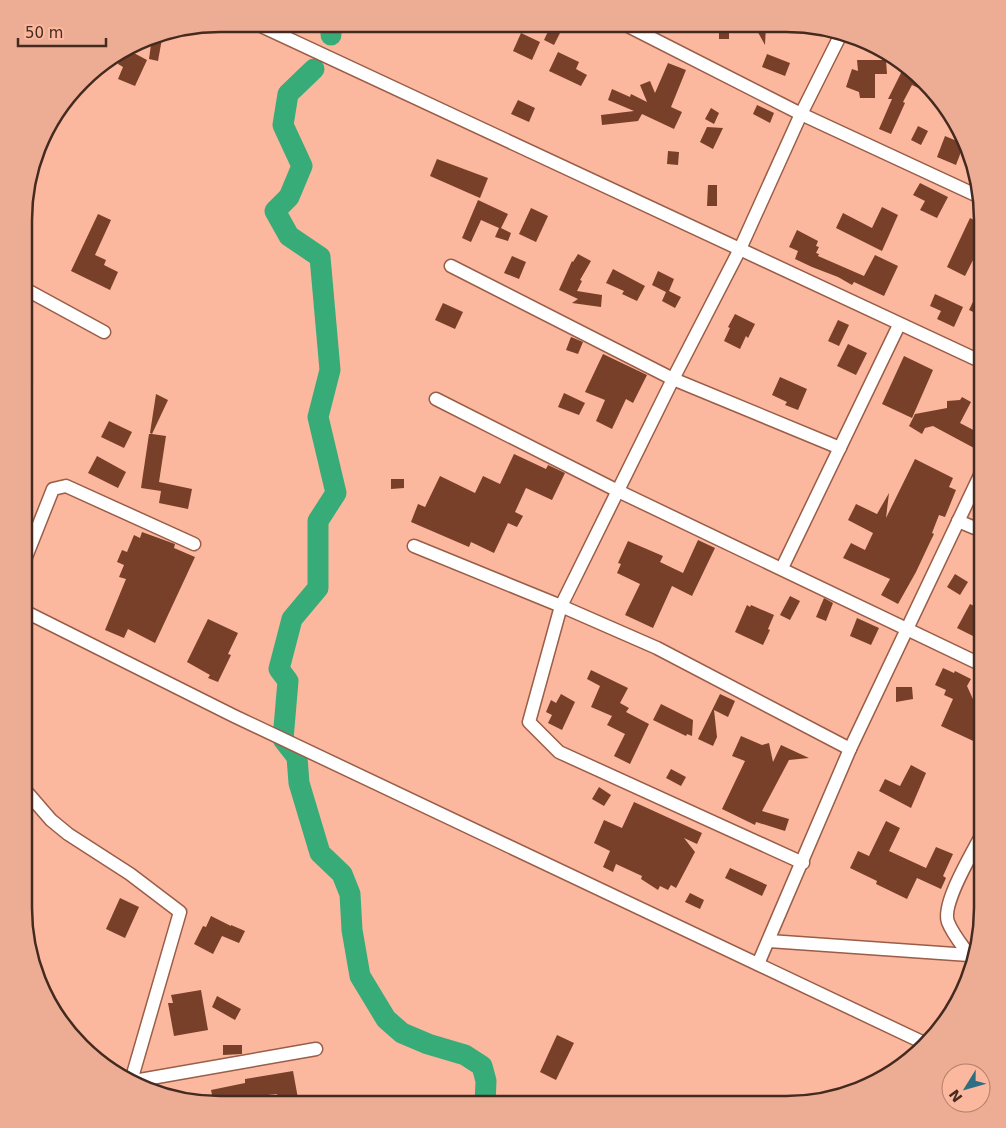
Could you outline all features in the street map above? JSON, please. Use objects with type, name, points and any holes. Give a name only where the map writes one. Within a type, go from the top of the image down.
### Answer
[{"type":"street","points":[[274,32],[974,358]]},
{"type":"street","points":[[640,32],[801,114],[972,193]]},
{"type":"street","points":[[803,863],[559,752],[529,722],[561,606],[673,379],[740,249],[801,114],[838,40]]},
{"type":"street","points":[[451,266],[673,379],[840,448]]},
{"type":"street","points":[[32,293],[104,332]]},
{"type":"street","points":[[782,568],[899,325]]},
{"type":"street","points":[[436,398],[618,491],[974,661]]},
{"type":"street","points":[[32,542],[53,489],[66,486],[194,544]]},
{"type":"street","points":[[758,964],[803,863],[850,749],[974,488]]},
{"type":"street","points":[[958,521],[974,528]]},
{"type":"street","points":[[414,546],[561,606],[657,648],[850,749]]},
{"type":"street","points":[[32,615],[234,716],[918,1040]]},
{"type":"street","points":[[32,798],[51,820],[68,834],[130,874],[180,912],[134,1074]]},
{"type":"street","points":[[968,952],[948,922],[947,908],[974,850]]},
{"type":"street","points":[[769,941],[967,955]]},
{"type":"street","points":[[144,1079],[316,1049]]},
{"type":"building","points":[[548,32],[560,32],[554,45],[544,40]]},
{"type":"building","points":[[719,32],[729,32],[729,39],[719,39]]},
{"type":"building","points":[[758,32],[766,32],[765,45]]},
{"type":"building","points":[[521,33],[540,42],[532,60],[513,51]]},
{"type":"building","points":[[161,42],[158,61],[149,59],[151,46]]},
{"type":"building","points":[[558,52],[579,62],[576,69],[587,75],[581,86],[549,71]]},
{"type":"building","points":[[135,53],[147,60],[135,86],[118,79],[123,67],[118,64]]},
{"type":"building","points":[[767,54],[790,63],[785,76],[762,67]]},
{"type":"building","points":[[857,60],[883,60],[886,62],[887,74],[875,74],[875,98],[860,98],[859,92],[846,87],[852,69],[858,71]]},
{"type":"building","points":[[668,63],[686,70],[671,107],[682,112],[674,129],[642,114],[638,121],[602,125],[601,115],[634,111],[608,100],[612,89],[630,97],[631,94],[647,102],[640,85],[650,81],[655,93]]},
{"type":"building","points":[[901,72],[918,88],[912,85],[903,102],[905,103],[891,134],[879,129],[892,99],[888,99]]},
{"type":"building","points":[[518,100],[535,108],[529,122],[511,114]]},
{"type":"building","points":[[757,105],[774,113],[770,123],[753,114]]},
{"type":"building","points":[[711,108],[719,113],[714,124],[705,119]]},
{"type":"building","points":[[918,126],[928,131],[921,145],[911,140]]},
{"type":"building","points":[[707,127],[723,128],[713,149],[700,142]]},
{"type":"building","points":[[945,136],[955,140],[961,153],[956,165],[937,157]]},
{"type":"building","points":[[668,151],[679,152],[678,165],[667,164]]},
{"type":"building","points":[[437,159],[488,178],[480,198],[430,176]]},
{"type":"building","points":[[920,183],[948,197],[937,218],[920,210],[925,201],[913,195]]},
{"type":"building","points":[[708,185],[717,185],[717,206],[707,206]]},
{"type":"building","points":[[478,200],[508,214],[501,228],[511,233],[508,241],[495,237],[499,228],[481,220],[471,242],[462,238]]},
{"type":"building","points":[[882,207],[898,215],[882,251],[836,228],[843,213],[872,228]]},
{"type":"building","points":[[531,208],[548,216],[536,242],[519,234]]},
{"type":"building","points":[[98,214],[111,220],[95,255],[106,260],[104,265],[118,272],[110,290],[71,271]]},
{"type":"building","points":[[970,218],[974,220],[974,258],[965,276],[947,267]]},
{"type":"building","points":[[797,230],[818,241],[816,246],[819,247],[816,253],[819,254],[818,256],[864,276],[875,255],[898,266],[884,296],[854,282],[852,285],[795,259],[798,251],[789,247]]},
{"type":"building","points":[[578,254],[591,261],[580,280],[582,281],[577,291],[602,295],[601,307],[572,303],[578,299],[559,290],[572,261]]},
{"type":"building","points":[[512,256],[526,262],[519,279],[504,273]]},
{"type":"building","points":[[613,269],[645,286],[637,301],[622,294],[624,291],[606,283]]},
{"type":"building","points":[[658,271],[674,279],[669,291],[681,297],[675,308],[662,301],[666,292],[652,285]]},
{"type":"building","points":[[935,294],[963,307],[954,327],[937,319],[941,311],[930,306]]},
{"type":"building","points":[[974,300],[974,312],[969,310]]},
{"type":"building","points":[[443,303],[463,312],[455,329],[435,320]]},
{"type":"building","points":[[735,314],[755,324],[748,338],[746,336],[740,349],[724,341],[730,328],[728,327]]},
{"type":"building","points":[[838,320],[849,325],[839,346],[828,341]]},
{"type":"building","points":[[571,337],[583,342],[578,354],[566,350]]},
{"type":"building","points":[[848,344],[867,353],[856,375],[837,366]]},
{"type":"building","points":[[603,354],[647,375],[633,403],[626,399],[612,429],[596,421],[605,400],[585,392]]},
{"type":"building","points":[[904,356],[933,370],[912,418],[882,404]]},
{"type":"building","points":[[780,377],[807,389],[798,410],[785,405],[787,402],[772,395]]},
{"type":"building","points":[[564,393],[585,403],[579,415],[558,407]]},
{"type":"building","points":[[156,394],[168,400],[152,434],[150,433]]},
{"type":"building","points":[[962,397],[971,402],[960,423],[974,430],[974,448],[933,426],[925,428],[922,434],[909,426],[915,414],[947,408],[947,401],[960,400]]},
{"type":"building","points":[[109,421],[132,432],[124,448],[101,437]]},
{"type":"building","points":[[149,434],[166,436],[159,482],[192,489],[188,509],[159,503],[161,491],[141,488]]},
{"type":"building","points":[[514,454],[546,469],[548,465],[565,473],[552,500],[526,488],[515,512],[523,516],[517,527],[508,523],[494,553],[471,542],[469,547],[411,522],[418,504],[425,507],[440,476],[475,493],[483,476],[500,484]]},
{"type":"building","points":[[97,456],[126,472],[118,488],[88,473]]},
{"type":"building","points":[[915,459],[953,478],[949,487],[956,490],[945,517],[939,515],[932,533],[934,534],[898,604],[881,595],[890,579],[843,558],[851,543],[865,550],[873,533],[848,520],[856,504],[877,514],[889,493],[886,518]]},
{"type":"building","points":[[391,479],[404,479],[404,488],[391,489]]},
{"type":"building","points":[[142,532],[175,544],[174,548],[195,557],[155,643],[128,629],[124,638],[105,630],[126,579],[119,577],[124,565],[117,562],[122,550],[127,552],[134,535],[140,538]]},
{"type":"building","points":[[698,540],[715,548],[692,596],[672,586],[653,628],[625,615],[640,584],[617,573],[621,564],[618,563],[628,541],[663,556],[660,562],[683,573]]},
{"type":"building","points":[[955,574],[968,582],[960,595],[947,587]]},
{"type":"building","points":[[790,596],[800,601],[790,620],[780,615]]},
{"type":"building","points":[[824,598],[833,603],[826,621],[816,617]]},
{"type":"building","points":[[970,604],[974,606],[974,636],[957,628]]},
{"type":"building","points":[[747,605],[774,615],[763,645],[735,632]]},
{"type":"building","points":[[857,618],[879,628],[871,645],[850,636]]},
{"type":"building","points":[[208,619],[238,633],[228,654],[231,655],[218,682],[208,678],[210,675],[187,662]]},
{"type":"building","points":[[943,668],[954,673],[955,671],[971,679],[967,686],[974,701],[974,741],[941,726],[953,699],[944,695],[946,690],[935,685]]},
{"type":"building","points":[[591,670],[628,688],[620,703],[629,708],[626,712],[649,724],[630,764],[614,756],[625,734],[607,725],[612,716],[591,707],[600,686],[587,679]]},
{"type":"building","points":[[896,687],[912,687],[913,699],[896,702]]},
{"type":"building","points":[[561,694],[575,702],[562,730],[548,723],[552,715],[546,712],[551,700],[556,703]]},
{"type":"building","points":[[720,694],[735,701],[728,717],[714,710],[717,737],[713,746],[698,739]]},
{"type":"building","points":[[661,704],[693,720],[692,736],[687,734],[686,736],[653,720]]},
{"type":"building","points":[[741,736],[762,745],[769,743],[773,762],[781,745],[809,758],[789,760],[762,811],[789,819],[785,831],[756,822],[755,825],[722,809],[745,761],[732,756]]},
{"type":"building","points":[[911,765],[926,773],[911,808],[879,791],[885,779],[900,786]]},
{"type":"building","points":[[671,769],[686,777],[681,786],[666,778]]},
{"type":"building","points":[[599,787],[611,795],[604,806],[592,799]]},
{"type":"building","points":[[634,802],[702,833],[697,844],[684,838],[695,852],[676,888],[671,885],[668,890],[660,886],[658,890],[641,879],[642,876],[616,864],[613,872],[603,867],[610,851],[594,843],[604,820],[622,828]]},
{"type":"building","points":[[886,821],[900,828],[889,851],[926,868],[936,847],[953,854],[943,876],[946,878],[941,889],[917,878],[907,899],[876,884],[877,881],[850,868],[858,851],[869,856]]},
{"type":"building","points":[[730,868],[767,885],[762,896],[725,878]]},
{"type":"building","points":[[690,893],[704,900],[700,909],[685,902]]},
{"type":"building","points":[[120,898],[139,907],[125,938],[106,929]]},
{"type":"building","points":[[211,916],[245,931],[239,943],[222,936],[213,954],[194,944],[203,926],[206,927]]},
{"type":"building","points":[[201,990],[208,1030],[174,1036],[168,1003],[173,1003],[171,995]]},
{"type":"building","points":[[217,996],[241,1009],[235,1020],[212,1007]]},
{"type":"building","points":[[557,1035],[574,1043],[556,1080],[540,1072]]},
{"type":"building","points":[[223,1045],[242,1045],[242,1054],[223,1055]]},
{"type":"building","points":[[293,1071],[297,1095],[212,1095],[211,1090],[245,1083],[245,1079]]},
{"type":"waterway","points":[[314,69],[288,94],[283,125],[302,166],[289,197],[275,211],[289,236],[320,257],[330,370],[318,417],[336,493],[318,521],[318,588],[292,619],[279,669],[288,681],[283,739],[297,757],[299,783],[320,853],[342,874],[350,894],[352,930],[360,976],[386,1019],[402,1033],[428,1044],[465,1055],[482,1066],[486,1081],[485,1095]]}]
